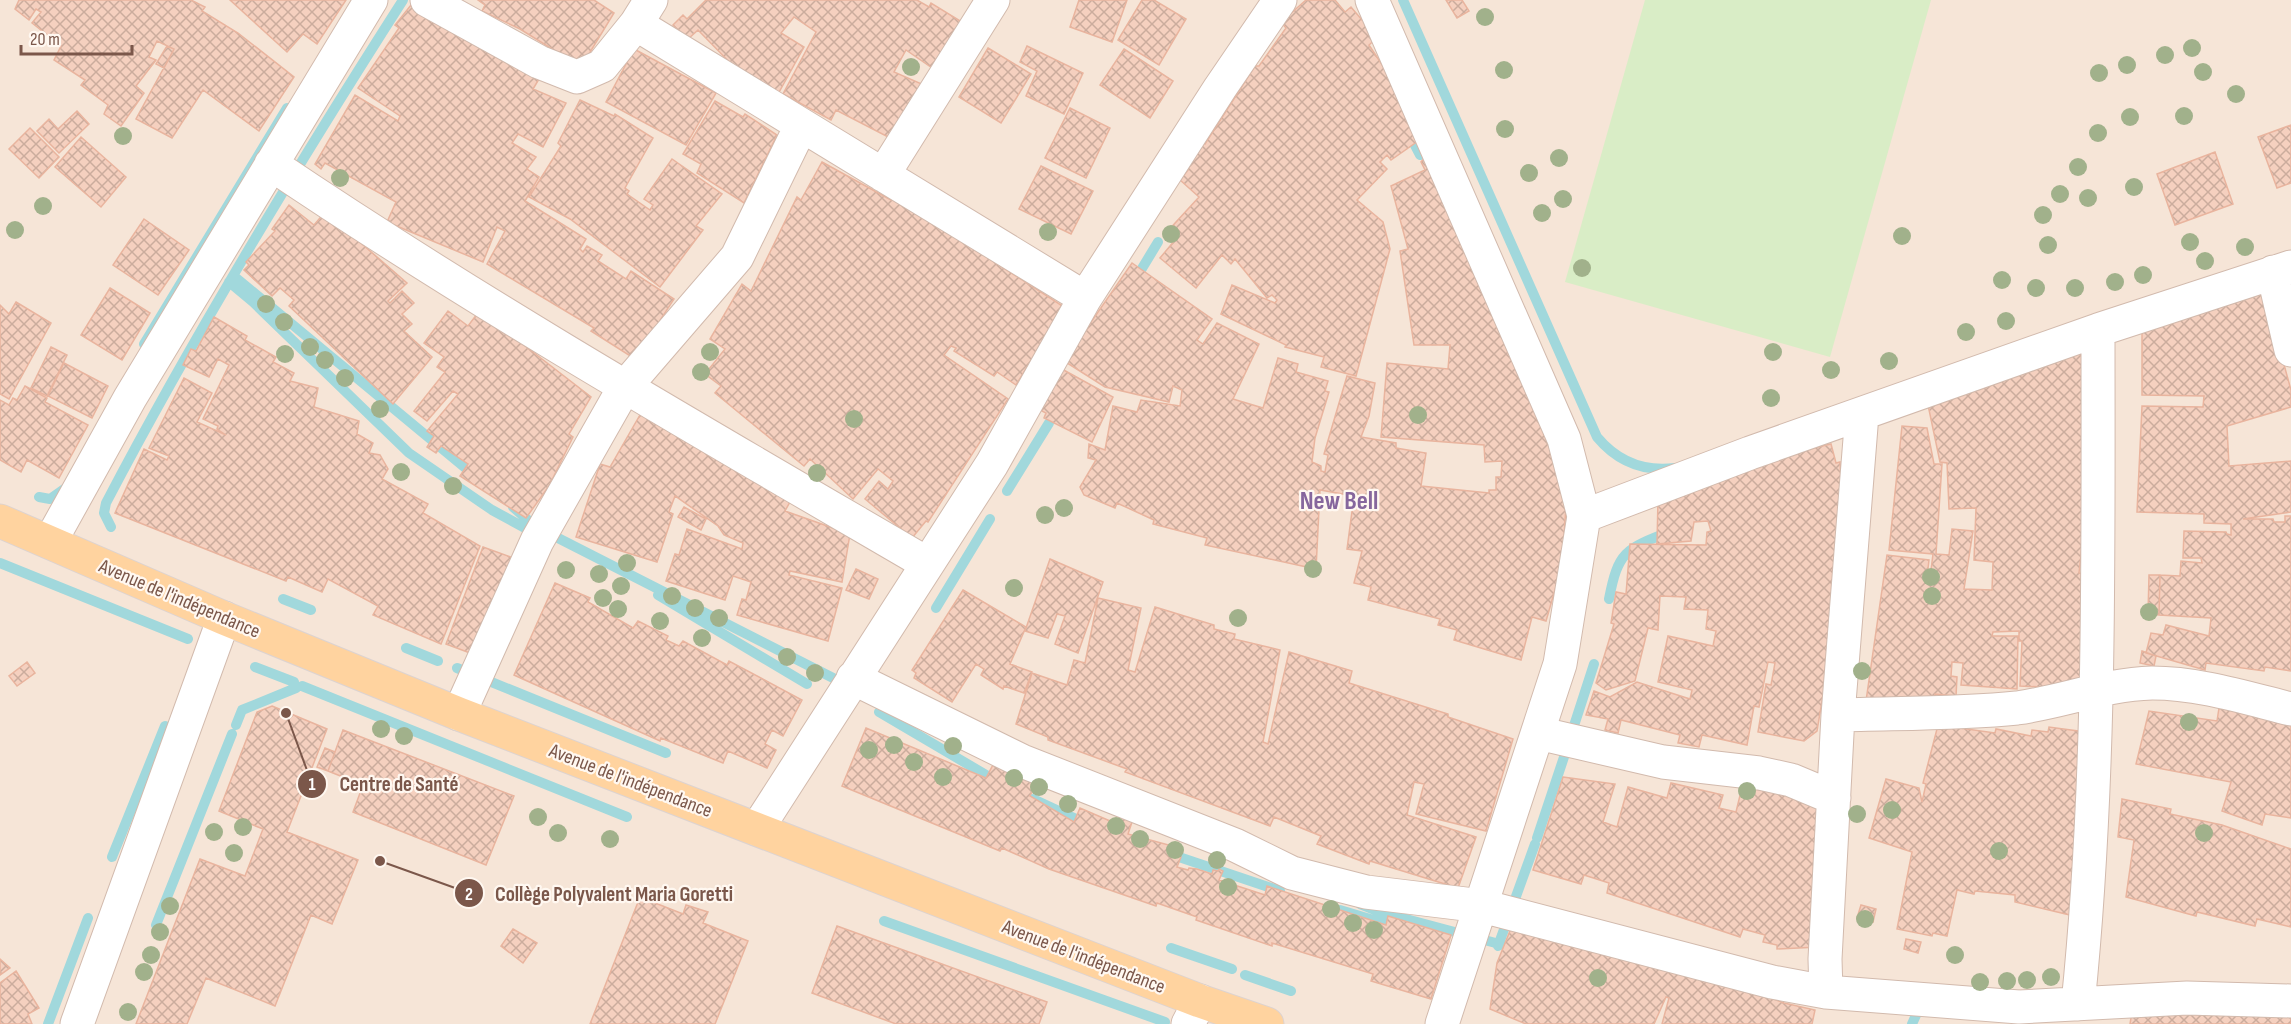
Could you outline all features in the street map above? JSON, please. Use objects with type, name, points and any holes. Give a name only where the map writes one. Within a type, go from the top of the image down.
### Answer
[{"type":"main road","name":"Avenue de l'indépendance","points":[[0,521],[224,618],[459,714],[756,829],[1194,1012],[1267,1024]]},
{"type":"street","points":[[50,542],[130,398],[371,0]]},
{"type":"street","points":[[427,0],[539,62],[577,77],[602,66],[643,12],[801,126],[1085,298]]},
{"type":"street","points":[[883,175],[993,0]]},
{"type":"street","points":[[756,829],[926,562],[992,464],[1085,298],[1220,88],[1280,0]]},
{"type":"street","points":[[1372,0],[1564,439],[1584,516],[1560,664],[1442,1024]]},
{"type":"street","points":[[459,714],[537,541],[624,388],[737,257],[801,126]]},
{"type":"street","points":[[271,164],[433,270],[624,388],[926,562]]},
{"type":"street","points":[[1584,516],[1659,486],[2098,330],[2282,269],[2291,350]]},
{"type":"street","points":[[2078,1004],[2091,861],[2098,690],[2098,330]]},
{"type":"street","points":[[1826,992],[1825,959],[1838,715],[1862,414]]},
{"type":"street","points":[[77,1024],[224,618]]},
{"type":"street","points":[[853,678],[1022,761],[1235,845],[1292,873],[1366,892],[1482,906],[1772,982],[1826,992],[2019,1007],[2187,998],[2291,1000]]},
{"type":"street","points":[[1838,715],[2016,708],[2082,696],[2098,690],[2150,683],[2178,684],[2291,709]]},
{"type":"street","points":[[1538,733],[1663,762],[1759,773],[1791,780],[1834,798]]},
{"type":"shaded area","points":[[0,0],[2291,0],[2291,1024],[0,1024]]},
{"type":"green space","points":[[1645,0],[1931,0],[1830,357],[1565,282]]},
{"type":"building","points":[[19,0],[191,0],[205,7],[202,11],[238,33],[294,77],[259,131],[203,90],[172,138],[136,119],[174,49],[157,41],[149,57],[156,60],[136,86],[144,93],[121,126],[104,114],[108,105],[81,85],[85,80],[54,60],[61,46],[32,23],[41,12],[36,9],[29,20],[15,9]]},
{"type":"building","points":[[230,0],[346,0],[317,44],[303,34],[287,52]]},
{"type":"building","points":[[415,0],[542,74],[533,89],[566,103],[543,147],[518,134],[512,143],[536,157],[527,169],[539,177],[525,201],[586,239],[580,249],[583,252],[587,246],[602,255],[598,261],[626,279],[631,271],[674,299],[635,359],[591,331],[594,328],[487,264],[505,231],[497,227],[483,262],[387,222],[396,202],[325,163],[321,169],[315,164],[355,95],[398,121],[400,116],[358,88],[399,28],[395,25]]},
{"type":"building","points":[[478,0],[594,0],[614,13],[581,67],[520,29],[482,11],[485,5]]},
{"type":"building","points":[[706,0],[917,0],[929,7],[931,3],[970,27],[938,72],[906,50],[894,72],[924,85],[892,139],[836,110],[831,120],[783,94],[816,32],[794,17],[781,33],[804,47],[778,94],[739,72],[698,30],[687,40],[673,25],[683,15],[687,19]]},
{"type":"building","points":[[1079,0],[1127,0],[1112,42],[1070,27]]},
{"type":"building","points":[[1142,0],[1154,0],[1186,19],[1159,65],[1118,40]]},
{"type":"building","points":[[1306,0],[1335,0],[1345,12],[1351,7],[1362,20],[1369,15],[1382,33],[1369,45],[1428,134],[1391,160],[1387,155],[1380,162],[1387,169],[1357,200],[1383,222],[1390,249],[1356,376],[1321,367],[1324,357],[1285,347],[1286,345],[1221,314],[1232,285],[1275,303],[1277,300],[1272,295],[1267,298],[1235,259],[1231,264],[1222,255],[1196,288],[1160,258],[1175,240],[1166,233],[1199,197],[1180,180],[1188,170],[1185,167],[1200,141],[1205,144],[1255,66],[1259,66],[1286,28],[1281,22]]},
{"type":"building","points":[[1446,0],[1462,0],[1469,11],[1457,18]]},
{"type":"building","points":[[167,46],[174,49],[164,68],[156,64]]},
{"type":"building","points":[[1027,46],[1083,73],[1064,114],[1026,96],[1037,71],[1020,62]]},
{"type":"building","points":[[988,48],[1031,74],[1001,123],[959,97]]},
{"type":"building","points":[[634,49],[716,93],[686,145],[606,102]]},
{"type":"building","points":[[1124,49],[1173,81],[1150,118],[1100,85]]},
{"type":"building","points":[[580,100],[614,116],[615,114],[653,138],[625,188],[629,191],[627,194],[650,210],[653,205],[644,199],[672,159],[722,194],[696,226],[703,230],[660,287],[570,219],[529,197],[561,146],[558,143]]},
{"type":"building","points":[[715,101],[743,117],[745,114],[777,135],[744,203],[697,173],[701,164],[683,154]]},
{"type":"building","points":[[1070,108],[1110,128],[1086,178],[1045,158]]},
{"type":"building","points":[[77,111],[89,124],[59,153],[37,131],[49,119],[58,129]]},
{"type":"building","points":[[2291,125],[2291,183],[2277,188],[2258,137]]},
{"type":"building","points":[[30,128],[59,157],[39,178],[9,149]]},
{"type":"building","points":[[81,137],[126,177],[101,207],[55,167]]},
{"type":"building","points":[[1432,150],[1568,475],[1564,537],[1570,538],[1546,621],[1532,617],[1521,660],[1454,640],[1457,630],[1438,625],[1440,619],[1368,600],[1371,587],[1354,583],[1362,551],[1347,549],[1354,496],[1320,490],[1316,569],[1205,545],[1207,538],[1153,524],[1154,520],[1117,503],[1115,508],[1084,495],[1080,487],[1096,460],[1088,458],[1089,444],[1105,450],[1113,406],[1137,412],[1141,400],[1180,406],[1182,390],[1173,386],[1169,402],[1105,387],[1064,361],[1132,263],[1212,319],[1197,340],[1203,344],[1217,323],[1259,344],[1233,399],[1263,408],[1278,358],[1298,364],[1296,372],[1328,381],[1325,391],[1329,392],[1315,438],[1312,462],[1321,466],[1321,471],[1325,472],[1328,455],[1324,454],[1347,376],[1375,383],[1369,416],[1361,437],[1396,443],[1396,448],[1426,453],[1421,486],[1489,493],[1489,490],[1496,490],[1496,477],[1501,477],[1502,461],[1485,462],[1484,445],[1381,437],[1387,363],[1448,369],[1450,345],[1414,345],[1400,251],[1408,249],[1391,186],[1425,170],[1421,162]]},
{"type":"building","points":[[2215,152],[2233,204],[2175,225],[2157,174]]},
{"type":"building","points":[[822,162],[891,200],[894,197],[1064,307],[1016,385],[997,372],[994,376],[954,351],[956,348],[951,346],[944,355],[1008,399],[928,522],[926,521],[912,538],[865,499],[879,481],[888,489],[893,481],[878,469],[853,499],[810,459],[804,466],[715,393],[721,386],[705,374],[725,349],[710,339],[742,284],[751,291],[797,197],[801,200]]},
{"type":"building","points":[[1041,166],[1093,191],[1071,234],[1019,209]]},
{"type":"building","points":[[289,205],[314,225],[325,212],[407,283],[388,301],[390,303],[402,291],[414,303],[402,314],[412,324],[404,331],[432,357],[393,404],[289,306],[294,300],[280,288],[272,296],[244,270],[249,265],[246,262],[275,231],[272,229]]},
{"type":"building","points":[[144,219],[189,250],[158,295],[113,265]]},
{"type":"building","points":[[2262,284],[2291,390],[2291,407],[2227,426],[2229,466],[2291,461],[2291,512],[2243,519],[2273,519],[2274,522],[2285,522],[2285,516],[2291,516],[2291,671],[2265,667],[2264,671],[2206,663],[2205,670],[2146,653],[2151,633],[2163,635],[2166,625],[2209,636],[2211,618],[2159,615],[2160,575],[2180,576],[2181,561],[2202,563],[2201,558],[2183,558],[2184,531],[2226,532],[2231,535],[2231,524],[2204,523],[2204,514],[2137,512],[2142,406],[2203,407],[2204,396],[2142,395],[2142,322]]},
{"type":"building","points":[[110,288],[150,313],[122,360],[81,335]]},
{"type":"building","points":[[16,302],[51,323],[9,399],[0,394],[0,305],[9,314]]},
{"type":"building","points":[[448,311],[468,326],[477,314],[520,342],[591,397],[569,434],[573,437],[549,486],[526,518],[460,476],[468,464],[441,446],[436,453],[427,447],[434,436],[427,431],[458,394],[453,391],[427,421],[414,411],[445,372],[437,367],[444,357],[424,343]]},
{"type":"building","points":[[214,317],[247,336],[245,340],[276,357],[273,362],[294,373],[290,381],[318,388],[314,407],[359,421],[357,434],[373,443],[369,453],[380,455],[388,469],[382,479],[428,504],[423,513],[480,546],[441,644],[373,615],[378,606],[328,579],[322,592],[288,577],[286,581],[115,513],[144,449],[167,460],[169,456],[149,448],[184,378],[212,393],[197,422],[226,435],[217,429],[218,426],[203,419],[229,365],[218,359],[209,377],[183,365],[191,349],[196,351]]},
{"type":"building","points":[[51,347],[67,355],[47,396],[31,388]]},
{"type":"building","points":[[2074,347],[2094,370],[2085,520],[2079,573],[2086,574],[2083,689],[2020,686],[2022,641],[2019,641],[2019,631],[1993,632],[1992,636],[2018,636],[2017,689],[1961,685],[1963,663],[1952,662],[1951,676],[1957,677],[1956,696],[1935,694],[1935,700],[1866,701],[1887,555],[1929,560],[1927,577],[1930,578],[1933,554],[1889,550],[1902,426],[1927,428],[1934,464],[1942,464],[1936,554],[1949,555],[1952,529],[1973,531],[1964,589],[1992,590],[1993,562],[1974,560],[1976,508],[1949,509],[1947,463],[1940,462],[1928,405],[1983,388],[1981,381]]},
{"type":"building","points":[[64,363],[108,386],[92,418],[48,396]]},
{"type":"building","points":[[1060,368],[1113,397],[1092,442],[1044,418],[1046,413],[1036,408]]},
{"type":"building","points":[[25,386],[47,398],[45,402],[88,425],[59,478],[27,460],[21,472],[0,460],[0,400],[9,405],[13,398],[17,400]]},
{"type":"building","points":[[644,408],[791,500],[785,511],[850,534],[842,582],[790,571],[789,575],[842,588],[828,641],[737,615],[742,599],[746,600],[751,582],[733,576],[725,600],[666,581],[675,554],[679,555],[687,529],[742,549],[743,543],[724,535],[718,526],[675,496],[669,512],[673,514],[657,562],[576,537],[600,464],[610,467]]},
{"type":"building","points":[[1831,444],[1836,463],[1840,462],[1843,511],[1827,696],[1823,695],[1817,731],[1804,741],[1758,732],[1766,684],[1771,685],[1775,663],[1768,662],[1759,707],[1754,706],[1747,745],[1702,735],[1699,747],[1678,743],[1680,735],[1621,720],[1618,733],[1605,730],[1608,719],[1586,715],[1594,691],[1610,697],[1637,682],[1690,699],[1692,690],[1658,682],[1668,636],[1713,646],[1716,631],[1706,629],[1708,610],[1684,609],[1686,597],[1660,596],[1658,630],[1648,628],[1635,681],[1606,690],[1596,683],[1614,624],[1611,623],[1616,592],[1626,594],[1630,544],[1706,545],[1707,532],[1711,531],[1708,521],[1694,522],[1691,541],[1657,544],[1658,499],[1775,457]]},
{"type":"building","points":[[684,507],[706,519],[701,530],[678,517]]},
{"type":"building","points":[[483,547],[516,559],[478,656],[446,644]]},
{"type":"building","points":[[1050,559],[1103,582],[1078,653],[1055,644],[1065,616],[1057,614],[1048,638],[1025,631]]},
{"type":"building","points":[[856,569],[878,579],[869,599],[846,590]]},
{"type":"building","points":[[2149,575],[2160,575],[2159,615],[2148,614]]},
{"type":"building","points":[[555,583],[590,598],[588,602],[633,628],[638,621],[668,636],[666,640],[679,646],[683,641],[727,665],[729,661],[802,700],[783,736],[772,730],[765,744],[776,750],[767,768],[728,751],[723,763],[661,738],[660,741],[514,675]]},
{"type":"building","points":[[963,590],[1026,627],[1010,664],[1032,672],[1024,693],[1004,686],[1003,689],[981,675],[984,669],[976,664],[952,702],[914,678],[916,673],[912,670]]},
{"type":"building","points":[[1098,598],[1141,608],[1128,670],[1135,672],[1155,607],[1214,625],[1214,629],[1235,634],[1234,639],[1280,650],[1263,742],[1268,744],[1289,652],[1352,671],[1349,683],[1448,714],[1448,717],[1513,739],[1486,831],[1416,814],[1424,784],[1414,782],[1407,815],[1476,837],[1458,888],[1370,861],[1369,864],[1317,844],[1321,836],[1274,817],[1270,826],[1125,772],[1127,769],[1048,740],[1048,737],[1016,724],[1032,673],[1067,685],[1074,660],[1085,663]]},
{"type":"building","points":[[2142,651],[2156,656],[2154,666],[2140,663]]},
{"type":"building","points":[[27,662],[35,673],[17,686],[9,676]]},
{"type":"building","points":[[272,706],[327,729],[287,832],[358,860],[332,924],[311,915],[275,1006],[206,978],[187,1024],[136,1024],[200,859],[245,876],[263,829],[219,811],[257,712]]},
{"type":"building","points":[[2219,708],[2291,720],[2291,818],[2265,814],[2262,825],[2222,811],[2231,782],[2136,764],[2149,711],[2217,721]]},
{"type":"building","points":[[1938,725],[1995,733],[1996,729],[2031,736],[2032,730],[2048,732],[2049,727],[2093,733],[2070,915],[2015,902],[2015,895],[1975,891],[1974,894],[1957,890],[1947,936],[1933,933],[1932,936],[1897,929],[1912,852],[1869,838],[1886,779],[1919,788],[1922,802],[1926,784],[1923,783]]},
{"type":"building","points":[[866,728],[986,778],[995,761],[1036,783],[1030,796],[1074,822],[1080,808],[1117,824],[1120,817],[1133,819],[1128,834],[1176,847],[1174,855],[1181,857],[1177,867],[1188,870],[1189,868],[1197,869],[1212,874],[1213,870],[1218,871],[1219,869],[1223,871],[1219,880],[1265,895],[1267,886],[1386,925],[1388,916],[1451,935],[1431,999],[1371,981],[1373,974],[1272,943],[1272,946],[1196,920],[1197,917],[1157,903],[1156,906],[1049,869],[1002,848],[1000,851],[842,786]]},
{"type":"building","points":[[343,730],[514,796],[486,865],[353,812],[363,785],[328,771]]},
{"type":"building","points":[[325,748],[335,752],[328,771],[317,767]]},
{"type":"building","points":[[1563,777],[1615,784],[1603,822],[1617,827],[1628,787],[1667,798],[1671,783],[1723,795],[1719,808],[1736,812],[1742,787],[1827,801],[1819,947],[1777,949],[1777,945],[1763,942],[1765,935],[1743,929],[1740,937],[1607,893],[1609,883],[1584,875],[1581,884],[1533,870]]},
{"type":"building","points":[[2122,799],[2171,809],[2170,814],[2222,825],[2291,849],[2291,927],[2257,919],[2255,926],[2197,912],[2196,916],[2126,897],[2134,840],[2118,837]]},
{"type":"building","points":[[640,897],[683,914],[686,905],[708,912],[703,923],[748,941],[715,1024],[590,1024]]},
{"type":"building","points":[[1861,905],[1876,909],[1873,922],[1857,918]]},
{"type":"building","points":[[1514,921],[1725,981],[1784,1003],[1815,1010],[1812,1024],[1662,1024],[1669,998],[1666,997],[1654,1024],[1526,1024],[1490,1009],[1497,963]]},
{"type":"building","points":[[837,926],[1047,1002],[1039,1024],[896,1024],[812,993]]},
{"type":"building","points":[[513,929],[537,943],[523,963],[501,946]]},
{"type":"building","points":[[1906,939],[1921,942],[1918,953],[1904,949]]},
{"type":"building","points":[[0,959],[10,968],[0,975]]},
{"type":"building","points":[[16,971],[39,1008],[28,1014],[32,1024],[0,1024],[0,983]]},
{"type":"building","points":[[2133,1006],[2291,1007],[2291,1024],[2130,1024]]},
{"type":"waterway","points":[[111,527],[104,513],[106,503],[140,439],[287,186],[403,0]]},
{"type":"waterway","points":[[1403,0],[1597,437],[1613,453],[1632,463],[1652,468],[1675,468]]},
{"type":"waterway","points":[[144,344],[287,108]]},
{"type":"waterway","points":[[1408,132],[1420,155]]},
{"type":"waterway","points":[[1135,280],[1158,242]]},
{"type":"waterway","points":[[235,277],[475,476]]},
{"type":"waterway","points":[[229,282],[253,302],[409,453],[492,510],[538,535]]},
{"type":"waterway","points":[[1007,491],[1049,423]]},
{"type":"waterway","points":[[39,497],[50,499],[67,487]]},
{"type":"waterway","points":[[513,507],[537,528]]},
{"type":"waterway","points":[[936,608],[990,519]]},
{"type":"waterway","points":[[1609,599],[1616,571],[1626,554],[1642,543],[1669,532]]},
{"type":"waterway","points":[[556,537],[839,681]]},
{"type":"waterway","points":[[0,563],[188,639]]},
{"type":"waterway","points":[[658,595],[807,684]]},
{"type":"waterway","points":[[283,599],[311,610]]},
{"type":"waterway","points":[[406,648],[438,661]]},
{"type":"waterway","points":[[1570,738],[1594,664]]},
{"type":"waterway","points":[[255,667],[294,682]]},
{"type":"waterway","points":[[457,668],[666,753]]},
{"type":"waterway","points":[[302,686],[627,817]]},
{"type":"waterway","points":[[236,725],[242,710],[296,688]]},
{"type":"waterway","points":[[879,712],[998,782]]},
{"type":"waterway","points":[[112,857],[165,726]]},
{"type":"waterway","points":[[156,925],[232,734]]},
{"type":"waterway","points":[[1537,838],[1564,757]]},
{"type":"waterway","points":[[1033,799],[1087,824]]},
{"type":"waterway","points":[[1498,946],[1535,844]]},
{"type":"waterway","points":[[1170,854],[1280,891]]},
{"type":"waterway","points":[[1360,904],[1380,912],[1518,949]]},
{"type":"waterway","points":[[1340,910],[1400,928]]},
{"type":"waterway","points":[[48,1024],[88,918]]},
{"type":"waterway","points":[[884,921],[1165,1022]]},
{"type":"waterway","points":[[1171,948],[1232,969]]},
{"type":"waterway","points":[[1245,975],[1291,991]]},
{"type":"waterway","points":[[1912,1024],[1921,1004]]},
{"type":"place","name":"Centre de Santé","points":[[286,713]]},
{"type":"place","name":"Collège Polyvalent Maria Goretti","points":[[380,861]]},
{"type":"district","name":"New Bell","points":[[1339,500]]}]
